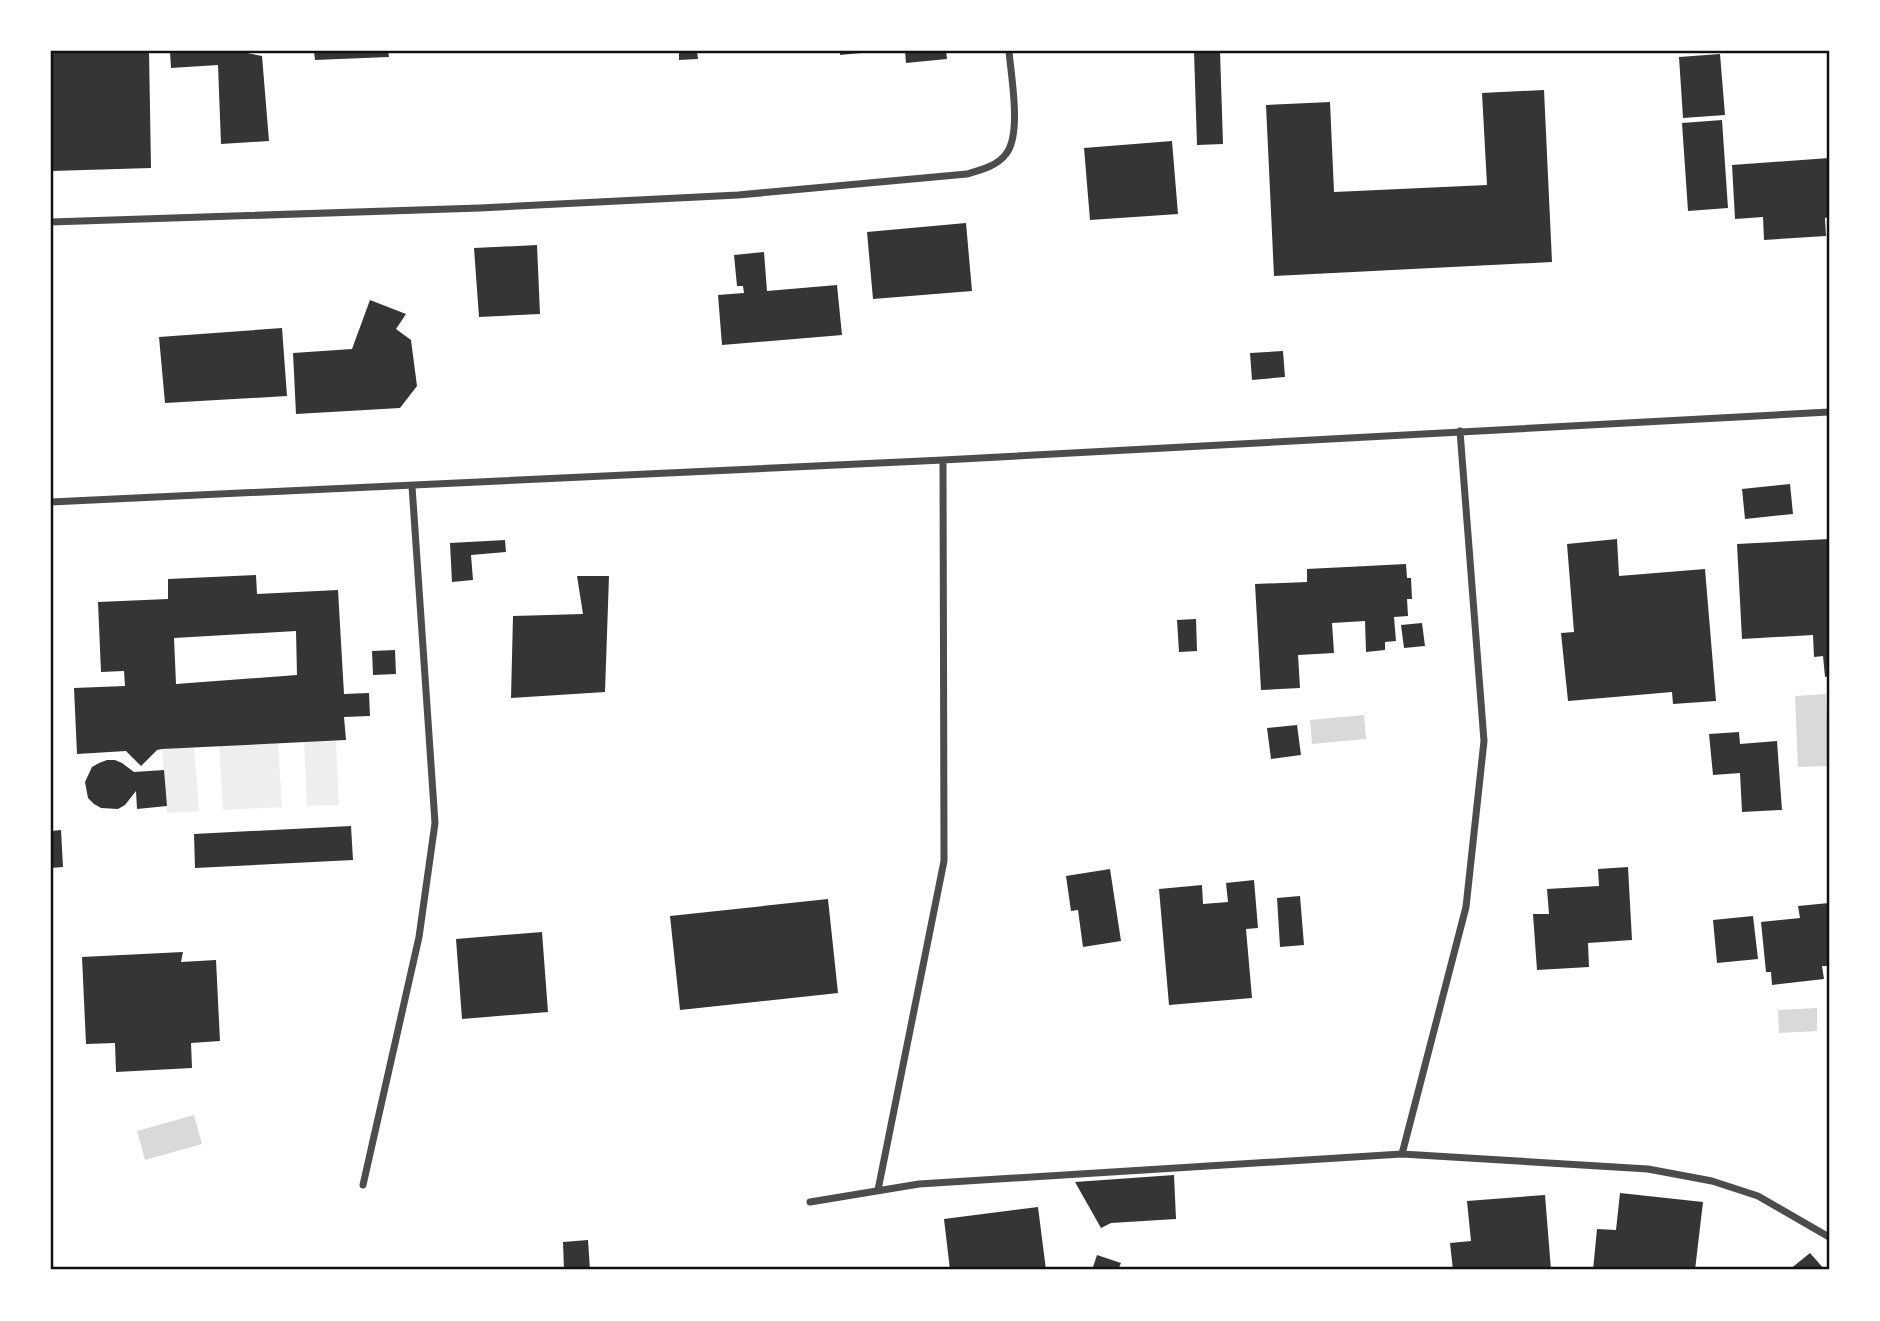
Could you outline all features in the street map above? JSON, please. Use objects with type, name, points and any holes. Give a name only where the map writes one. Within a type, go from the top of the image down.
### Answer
[{"type":"street","points":[[51,222],[481,208],[738,195],[967,174],[985,169],[1001,159],[1010,147],[1015,128],[1009,51]]},
{"type":"street","points":[[51,502],[943,460],[1829,412]]},
{"type":"street","points":[[1402,1154],[1466,907],[1484,741],[1460,431]]},
{"type":"street","points":[[878,1189],[944,862],[943,460]]},
{"type":"street","points":[[363,1185],[419,937],[435,823],[412,486]]},
{"type":"street","points":[[810,1202],[919,1184],[1402,1154],[1648,1168],[1712,1181],[1758,1196],[1829,1237]]},
{"type":"shaded area","points":[[1826,694],[1829,766],[1798,767],[1795,696]]},
{"type":"shaded area","points":[[1364,715],[1366,739],[1312,744],[1310,720]]},
{"type":"shaded area","points":[[336,741],[339,805],[307,806],[304,742]]},
{"type":"shaded area","points":[[278,743],[282,807],[223,810],[219,745]]},
{"type":"shaded area","points":[[194,746],[199,811],[167,813],[162,749]]},
{"type":"shaded area","points":[[1817,1008],[1817,1031],[1779,1033],[1778,1010]]},
{"type":"shaded area","points":[[194,1115],[202,1144],[145,1160],[137,1131]]},
{"type":"building","points":[[51,51],[149,51],[151,168],[51,171]]},
{"type":"building","points":[[170,51],[243,51],[262,56],[269,141],[221,144],[218,65],[171,68]]},
{"type":"building","points":[[314,51],[388,51],[389,57],[315,60]]},
{"type":"building","points":[[679,51],[697,51],[698,59],[679,60]]},
{"type":"building","points":[[840,51],[861,51],[861,53],[840,55]]},
{"type":"building","points":[[905,51],[946,51],[947,59],[906,63]]},
{"type":"building","points":[[1194,51],[1220,51],[1223,144],[1197,145]]},
{"type":"building","points":[[1720,54],[1725,115],[1683,118],[1679,57]]},
{"type":"building","points":[[1544,90],[1552,262],[1274,276],[1266,105],[1330,102],[1334,192],[1487,185],[1482,93]]},
{"type":"building","points":[[1722,120],[1728,208],[1688,211],[1682,123]]},
{"type":"building","points":[[1172,141],[1178,214],[1090,220],[1084,148]]},
{"type":"building","points":[[1829,158],[1829,217],[1825,218],[1826,236],[1764,240],[1763,217],[1735,219],[1732,165]]},
{"type":"building","points":[[966,223],[972,291],[873,299],[867,232]]},
{"type":"building","points":[[537,245],[540,314],[479,317],[474,248]]},
{"type":"building","points":[[764,252],[767,291],[837,285],[842,335],[722,345],[718,295],[744,293],[743,286],[737,286],[734,255]]},
{"type":"building","points":[[370,300],[406,314],[396,329],[411,340],[417,386],[400,408],[296,414],[293,353],[352,349]]},
{"type":"building","points":[[282,328],[287,396],[165,403],[159,337]]},
{"type":"building","points":[[1283,351],[1285,377],[1252,380],[1250,353]]},
{"type":"building","points":[[1790,484],[1793,514],[1745,519],[1742,489]]},
{"type":"building","points":[[1617,539],[1619,576],[1705,569],[1716,701],[1673,704],[1672,692],[1568,701],[1561,633],[1574,632],[1567,544]]},
{"type":"building","points":[[1829,539],[1829,676],[1825,677],[1823,656],[1814,657],[1813,635],[1742,639],[1737,544]]},
{"type":"building","points":[[505,540],[506,552],[471,555],[473,580],[452,582],[450,543]]},
{"type":"building","points":[[1406,564],[1407,578],[1411,578],[1412,599],[1407,599],[1408,616],[1394,617],[1396,641],[1385,642],[1385,650],[1366,652],[1365,621],[1332,623],[1334,653],[1298,655],[1300,688],[1261,690],[1255,584],[1307,582],[1307,569]]},
{"type":"building","points":[[256,575],[257,594],[338,590],[344,694],[369,693],[370,716],[344,717],[346,740],[162,749],[157,750],[141,766],[126,751],[77,754],[74,688],[125,686],[124,671],[101,672],[98,602],[168,599],[168,579]],"holes":[[[296,631],[297,675],[176,684],[174,638]]]},
{"type":"building","points":[[577,576],[609,576],[605,692],[511,698],[513,616],[583,614]]},
{"type":"building","points":[[1196,619],[1197,651],[1179,652],[1177,620]]},
{"type":"building","points":[[1422,623],[1425,646],[1404,648],[1401,625]]},
{"type":"building","points":[[395,650],[396,674],[373,675],[372,651]]},
{"type":"building","points":[[1297,725],[1301,755],[1271,759],[1267,728]]},
{"type":"building","points":[[1739,732],[1740,744],[1777,741],[1782,810],[1742,812],[1740,773],[1713,775],[1709,734]]},
{"type":"building","points":[[107,760],[122,763],[134,772],[164,770],[167,806],[137,809],[136,791],[125,805],[118,809],[101,808],[94,804],[88,798],[85,782],[92,767]]},
{"type":"building","points":[[351,826],[353,860],[195,868],[194,834]]},
{"type":"building","points":[[61,830],[63,867],[51,868],[51,831]]},
{"type":"building","points":[[1628,867],[1632,940],[1588,943],[1589,967],[1537,970],[1533,914],[1549,914],[1547,889],[1599,886],[1598,869]]},
{"type":"building","points":[[1110,869],[1121,941],[1083,947],[1078,910],[1071,911],[1066,876]]},
{"type":"building","points":[[1254,880],[1258,928],[1246,929],[1252,998],[1169,1005],[1159,889],[1202,885],[1203,904],[1228,902],[1226,883]]},
{"type":"building","points":[[1300,896],[1304,945],[1280,947],[1277,898]]},
{"type":"building","points":[[828,899],[838,993],[680,1010],[670,916]]},
{"type":"building","points":[[1829,903],[1829,966],[1822,966],[1824,979],[1772,985],[1771,972],[1766,972],[1761,922],[1800,918],[1798,906]]},
{"type":"building","points":[[1753,916],[1758,959],[1717,963],[1713,920]]},
{"type":"building","points":[[542,932],[548,1012],[462,1019],[456,939]]},
{"type":"building","points":[[183,952],[181,962],[216,960],[220,1041],[191,1043],[192,1068],[116,1072],[115,1043],[86,1044],[82,957]]},
{"type":"building","points":[[1174,1175],[1176,1219],[1111,1223],[1101,1228],[1075,1182]]},
{"type":"building","points":[[1620,1193],[1703,1202],[1695,1270],[1593,1270],[1597,1229],[1616,1230]]},
{"type":"building","points":[[1545,1195],[1551,1270],[1453,1270],[1450,1243],[1471,1241],[1467,1201]]},
{"type":"building","points":[[1038,1207],[1046,1270],[950,1270],[944,1219]]},
{"type":"building","points":[[588,1240],[590,1270],[564,1270],[563,1242]]},
{"type":"building","points":[[1810,1253],[1825,1270],[1789,1270]]},
{"type":"building","points":[[1097,1255],[1121,1263],[1118,1270],[1092,1270]]}]
